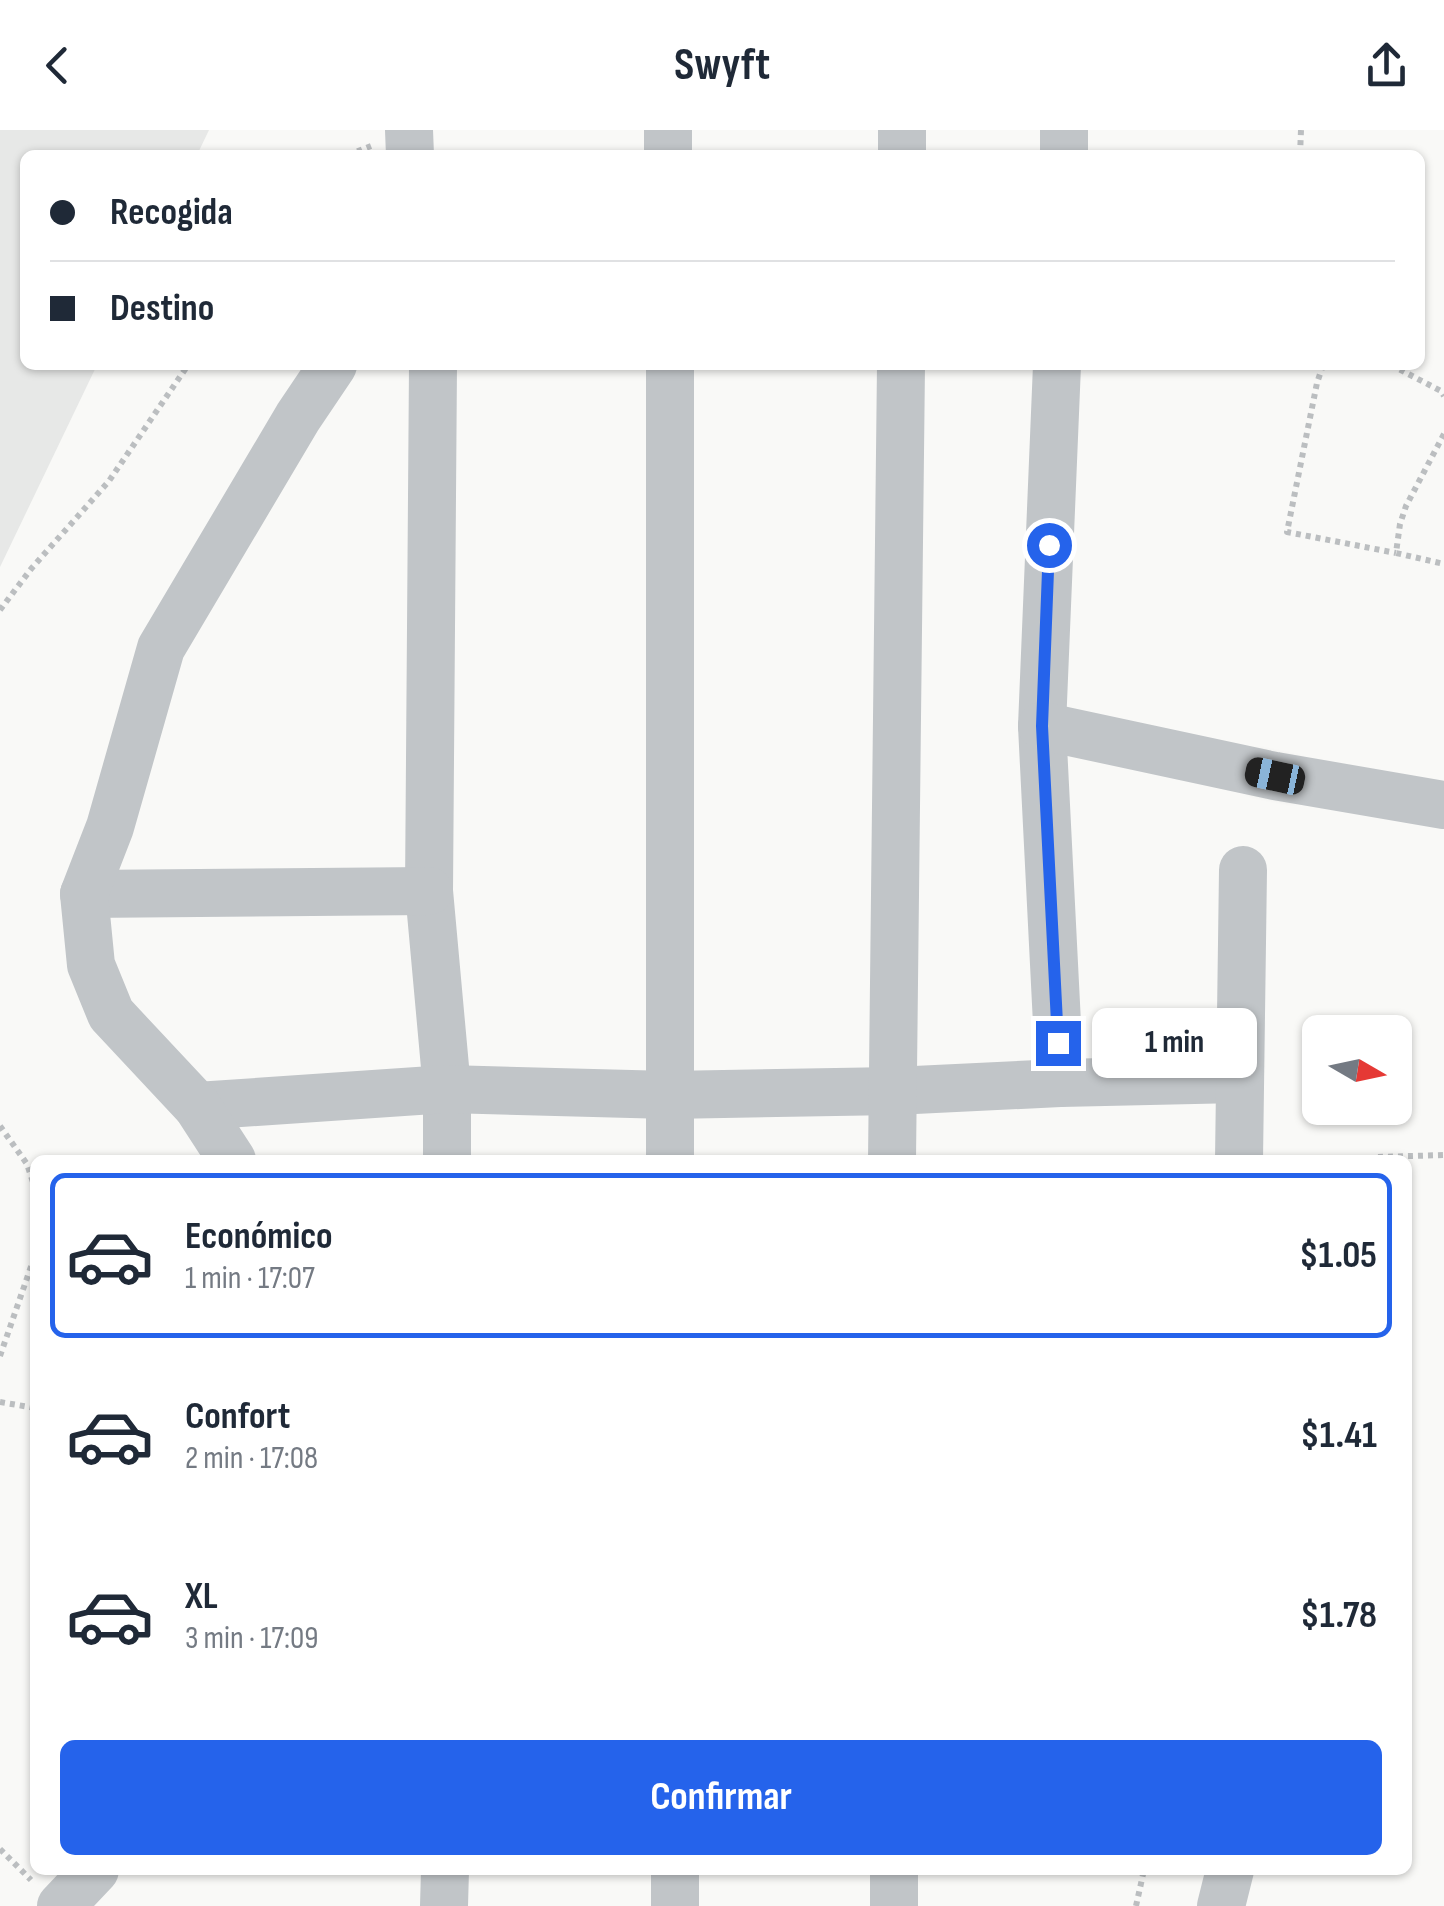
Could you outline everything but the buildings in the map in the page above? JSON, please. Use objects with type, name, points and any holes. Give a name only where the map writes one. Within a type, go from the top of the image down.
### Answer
[{"type":"street","points":[[229,1155],[197,1106],[111,1014],[91,965],[84,894],[110,827],[161,648],[329,370]]},
{"type":"street","points":[[433,370],[429,891],[447,1089],[448,1155]]},
{"type":"street","points":[[670,370],[670,1155]]},
{"type":"street","points":[[892,1155],[900,370]]},
{"type":"street","points":[[1056,370],[1042,726],[1060,1083]]},
{"type":"street","points":[[1042,726],[1275,776],[1444,805]]},
{"type":"street","points":[[1238,1155],[1243,870]]},
{"type":"street","points":[[84,894],[429,891]]},
{"type":"street","points":[[197,1106],[447,1089],[670,1095],[1239,1079]]},
{"type":"street","points":[[61,1906],[89,1875]]},
{"type":"street","points":[[444,1906],[445,1875]]},
{"type":"street","points":[[675,1875],[675,1906]]},
{"type":"street","points":[[894,1875],[894,1906]]},
{"type":"street","points":[[1221,1906],[1229,1875]]},
{"type":"path","points":[[0,610],[31,569],[110,481],[185,370]]},
{"type":"path","points":[[1321,370],[1288,532],[1444,564]]},
{"type":"path","points":[[1400,370],[1444,396]]},
{"type":"path","points":[[1396,554],[1406,506],[1444,434]]},
{"type":"path","points":[[0,1126],[30,1173]]},
{"type":"path","points":[[1412,1155],[1444,1155]]},
{"type":"path","points":[[0,1356],[30,1269]]},
{"type":"path","points":[[0,1402],[30,1407]]},
{"type":"path","points":[[1136,1906],[1143,1875]]},
{"type":"shaded area","points":[[0,130],[209,130],[199,150],[20,150],[20,370],[95,370],[0,567]]},
{"type":"route","points":[[1049,545],[1042,726],[1058,1043]]}]
